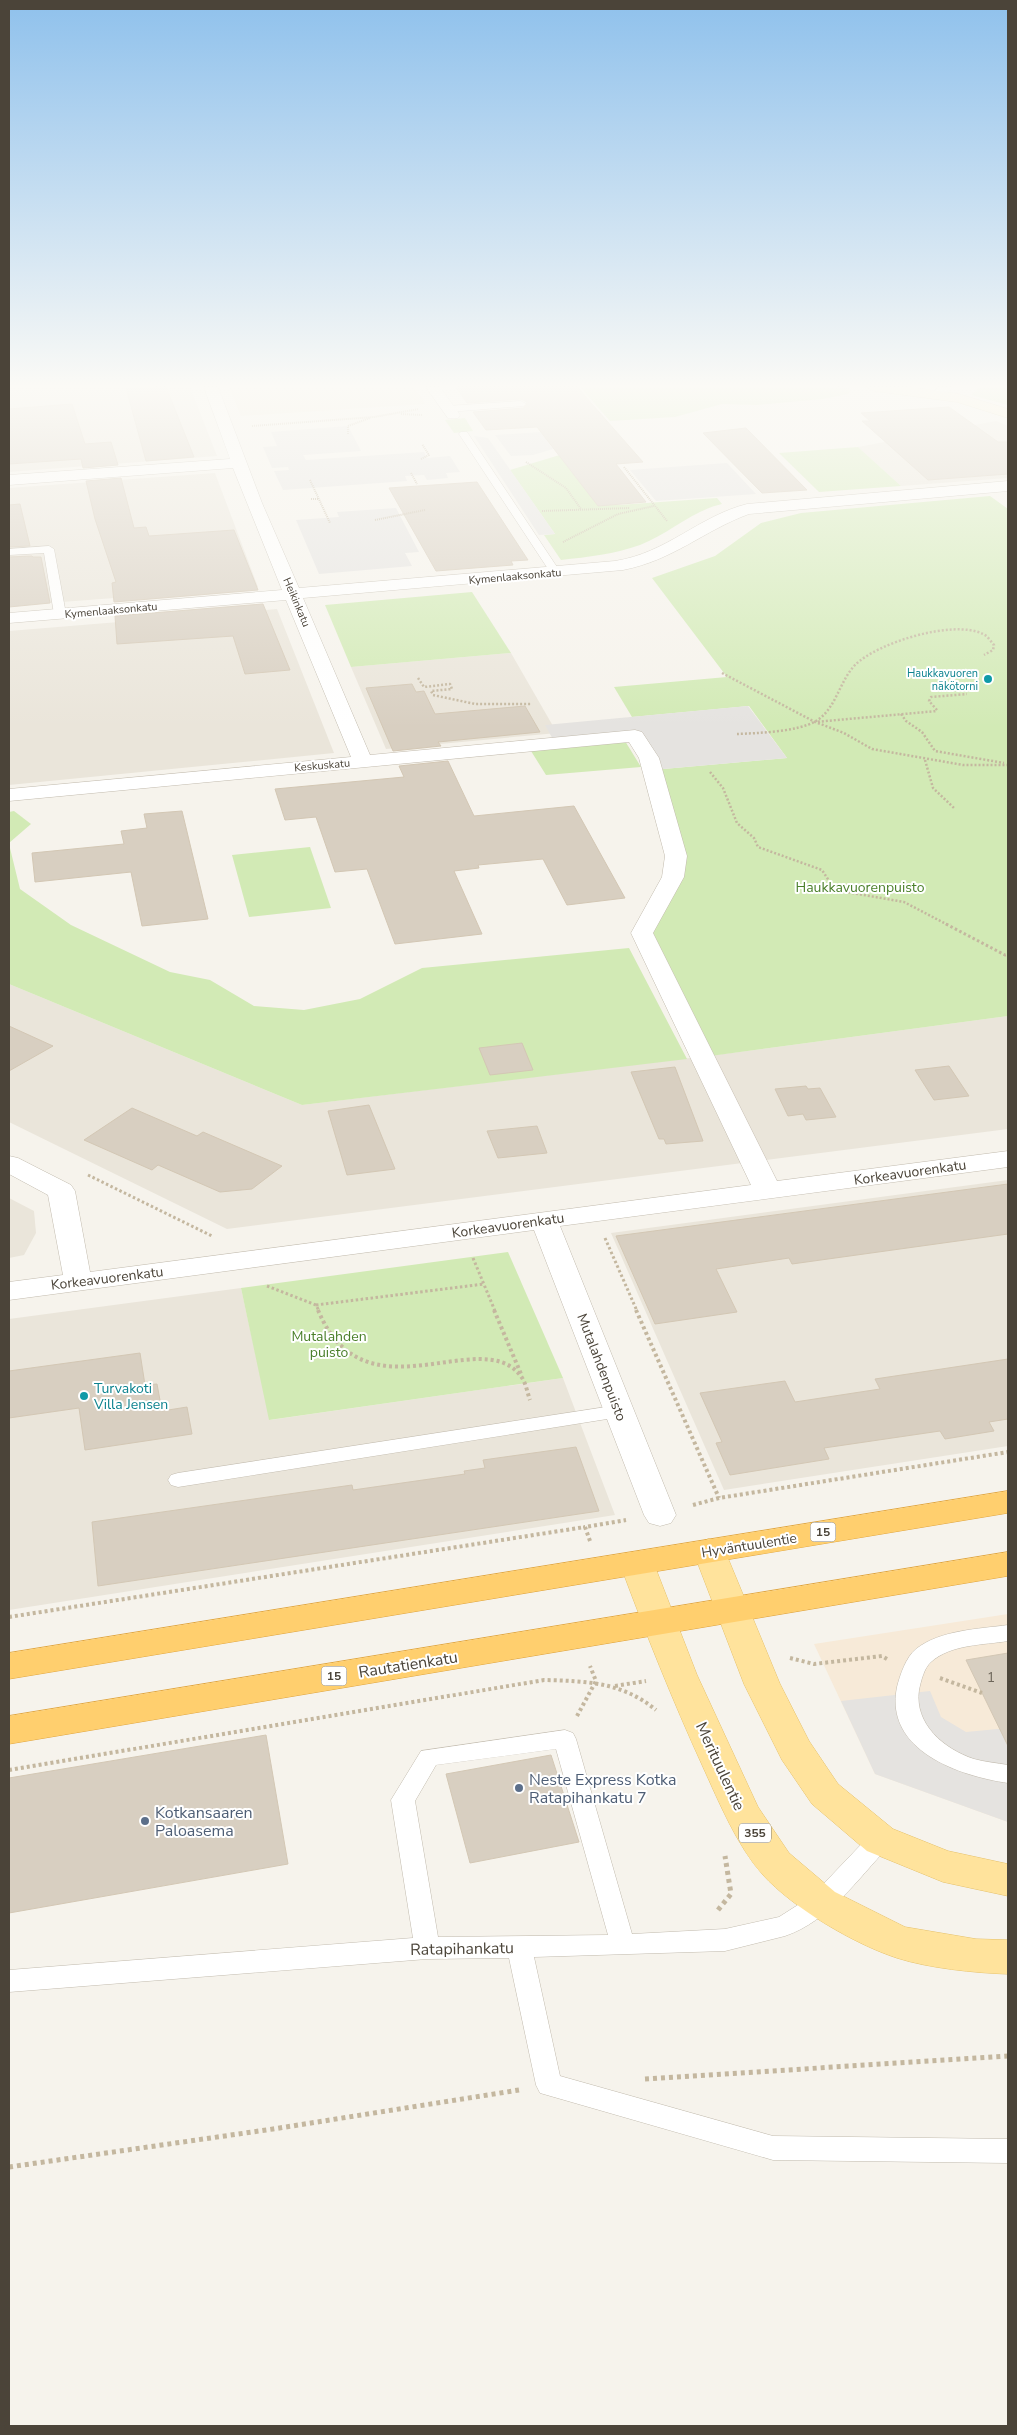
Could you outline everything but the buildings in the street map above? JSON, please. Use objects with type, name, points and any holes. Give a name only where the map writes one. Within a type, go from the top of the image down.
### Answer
[{"type":"highway","name":"Hyväntuulentie","points":[[637,1564],[1008,1502]]},
{"type":"highway","name":"15","points":[[9,1666],[637,1564]]},
{"type":"highway","name":"15","points":[[659,1622],[1008,1564]]},
{"type":"highway","name":"Rautatienkatu","points":[[9,1730],[659,1622]]},
{"type":"main road","points":[[709,1551],[754,1663],[795,1750],[824,1794],[880,1840],[943,1866],[1008,1880]]},
{"type":"main road","name":"Merituulentie","points":[[637,1564],[679,1675],[743,1815],[776,1864],[821,1903],[899,1942],[976,1956],[1008,1957]]},
{"type":"street","name":"Heikinkatu","points":[[255,501],[363,761]]},
{"type":"street","name":"Kymenlaaksonkatu","points":[[9,618],[556,573],[632,563],[656,556],[726,515],[748,509],[843,501]]},
{"type":"street","name":"Keskuskatu","points":[[9,795],[635,736],[649,758],[676,856],[673,877],[642,933],[768,1190]]},
{"type":"street","name":"Korkeavuorenkatu","points":[[9,1291],[1008,1159]]},
{"type":"street","points":[[9,1164],[61,1191],[78,1282]]},
{"type":"street","name":"Mutalahdenpuisto","points":[[544,1220],[660,1515]]},
{"type":"lane","points":[[508,501],[556,573]]},
{"type":"lane","points":[[9,552],[48,549],[60,614]]},
{"type":"lane","points":[[178,1480],[619,1411]]},
{"type":"lane","points":[[1008,1633],[953,1641],[924,1656],[914,1669],[906,1694],[907,1710],[914,1726],[935,1750],[969,1767],[1008,1774]]},
{"type":"lane","points":[[427,1948],[403,1800],[430,1758],[565,1739],[623,1945]]},
{"type":"lane","name":"Ratapihankatu","points":[[9,1981],[427,1948],[623,1945],[725,1940],[786,1926],[821,1903],[880,1840]]},
{"type":"lane","points":[[519,1947],[548,2085],[773,2148],[1008,2151]]},
{"type":"path","points":[[319,501],[330,523]]},
{"type":"path","points":[[575,501],[581,509]]},
{"type":"path","points":[[650,501],[671,525]]},
{"type":"path","points":[[515,512],[654,506]]},
{"type":"path","points":[[541,551],[557,546],[611,516],[634,508]]},
{"type":"path","points":[[375,520],[425,510]]},
{"type":"path","points":[[815,722],[833,703],[854,665],[868,655],[898,642],[942,631],[963,630],[983,634],[992,640],[993,650],[984,655]]},
{"type":"path","points":[[722,673],[815,722],[844,733],[872,749],[925,760],[963,765],[1008,765]]},
{"type":"path","points":[[418,678],[424,687],[450,684],[452,689],[431,691],[433,695],[475,704],[532,704]]},
{"type":"path","points":[[737,734],[771,732],[815,722],[937,711],[929,700],[931,697],[967,694]]},
{"type":"path","points":[[901,714],[927,738],[934,751],[1008,765]]},
{"type":"path","points":[[925,760],[927,774],[936,796],[954,808]]},
{"type":"path","points":[[710,772],[723,788],[737,823],[754,838],[758,847],[822,870],[835,890],[904,902],[1005,955],[1008,954]]},
{"type":"path","points":[[80,1171],[216,1238]]},
{"type":"path","points":[[601,1230],[719,1498]]},
{"type":"path","points":[[472,1257],[525,1384],[538,1424]]},
{"type":"path","points":[[264,1284],[316,1305],[484,1284]]},
{"type":"path","points":[[316,1305],[332,1338],[347,1352],[368,1363],[394,1367],[421,1367],[489,1358],[518,1372],[525,1384]]},
{"type":"path","points":[[660,1515],[719,1498],[1008,1452]]},
{"type":"path","points":[[9,1617],[585,1527]]},
{"type":"path","points":[[754,1663],[787,1658],[814,1664],[882,1656],[982,1693]]},
{"type":"path","points":[[614,1686],[679,1675]]},
{"type":"path","points":[[565,1739],[596,1681]]},
{"type":"path","points":[[636,2080],[1008,2056]]},
{"type":"path","points":[[9,2167],[273,2130],[548,2085]]},
{"type":"shaded area","points":[[9,501],[225,501],[258,587],[9,606]]},
{"type":"shaded area","points":[[516,501],[532,501],[555,534],[539,535]]},
{"type":"shaded area","points":[[396,508],[419,552],[405,553],[412,566],[319,574],[296,520],[339,517],[337,512]]},
{"type":"shaded area","points":[[277,609],[334,753],[9,785],[9,631]]},
{"type":"shaded area","points":[[511,653],[557,733],[386,749],[351,667]]},
{"type":"shaded area","points":[[748,706],[787,758],[652,770],[635,736],[555,743],[545,725]]},
{"type":"shaded area","points":[[9,984],[302,1105],[739,1052],[1008,1016],[1008,1129],[227,1229],[9,1122]]},
{"type":"shaded area","points":[[1008,1180],[1008,1446],[724,1490],[611,1233]]},
{"type":"shaded area","points":[[9,1198],[34,1211],[36,1233],[24,1255],[9,1258]]},
{"type":"shaded area","points":[[241,1288],[270,1420],[563,1378],[615,1515],[9,1610],[9,1319]]},
{"type":"shaded area","points":[[1008,1614],[1008,1822],[875,1774],[814,1644]]},
{"type":"shaded area","points":[[930,1691],[941,1717],[966,1732],[1008,1728],[1008,1822],[875,1774],[841,1701]]},
{"type":"green space","points":[[532,501],[615,501],[618,505],[680,501],[719,501],[722,504],[690,517],[661,535],[640,545],[611,553],[561,560],[544,535],[555,534]]},
{"type":"green space","name":"Haukkavuorenpuisto","points":[[938,501],[996,501],[1008,509],[1008,1016],[703,1057],[642,933],[676,856],[652,770],[787,758],[749,706],[632,717],[614,687],[727,677],[652,578],[715,556],[761,523],[801,513]]},
{"type":"green space","points":[[472,592],[511,653],[351,667],[325,605]]},
{"type":"green space","points":[[625,741],[641,767],[546,775],[531,751]]},
{"type":"green space","points":[[14,811],[31,824],[9,843],[9,812]]},
{"type":"green space","points":[[9,844],[20,889],[71,925],[170,972],[210,980],[254,1006],[304,1010],[360,999],[422,968],[629,948],[687,1059],[302,1105],[9,984]]},
{"type":"green space","points":[[310,847],[331,908],[249,917],[232,855]]},
{"type":"green space","name":"Mutalahden puisto","points":[[508,1252],[563,1378],[269,1420],[241,1288]]},
{"type":"place","name":"Haukkavuoren näkötorni","points":[[988,679]]},
{"type":"place","name":"Turvakoti Villa Jensen","points":[[84,1396]]},
{"type":"place","name":"Neste Express Kotka Ratapihankatu 7","points":[[519,1788]]},
{"type":"place","name":"Kotkansaaren Paloasema","points":[[145,1821]]}]
